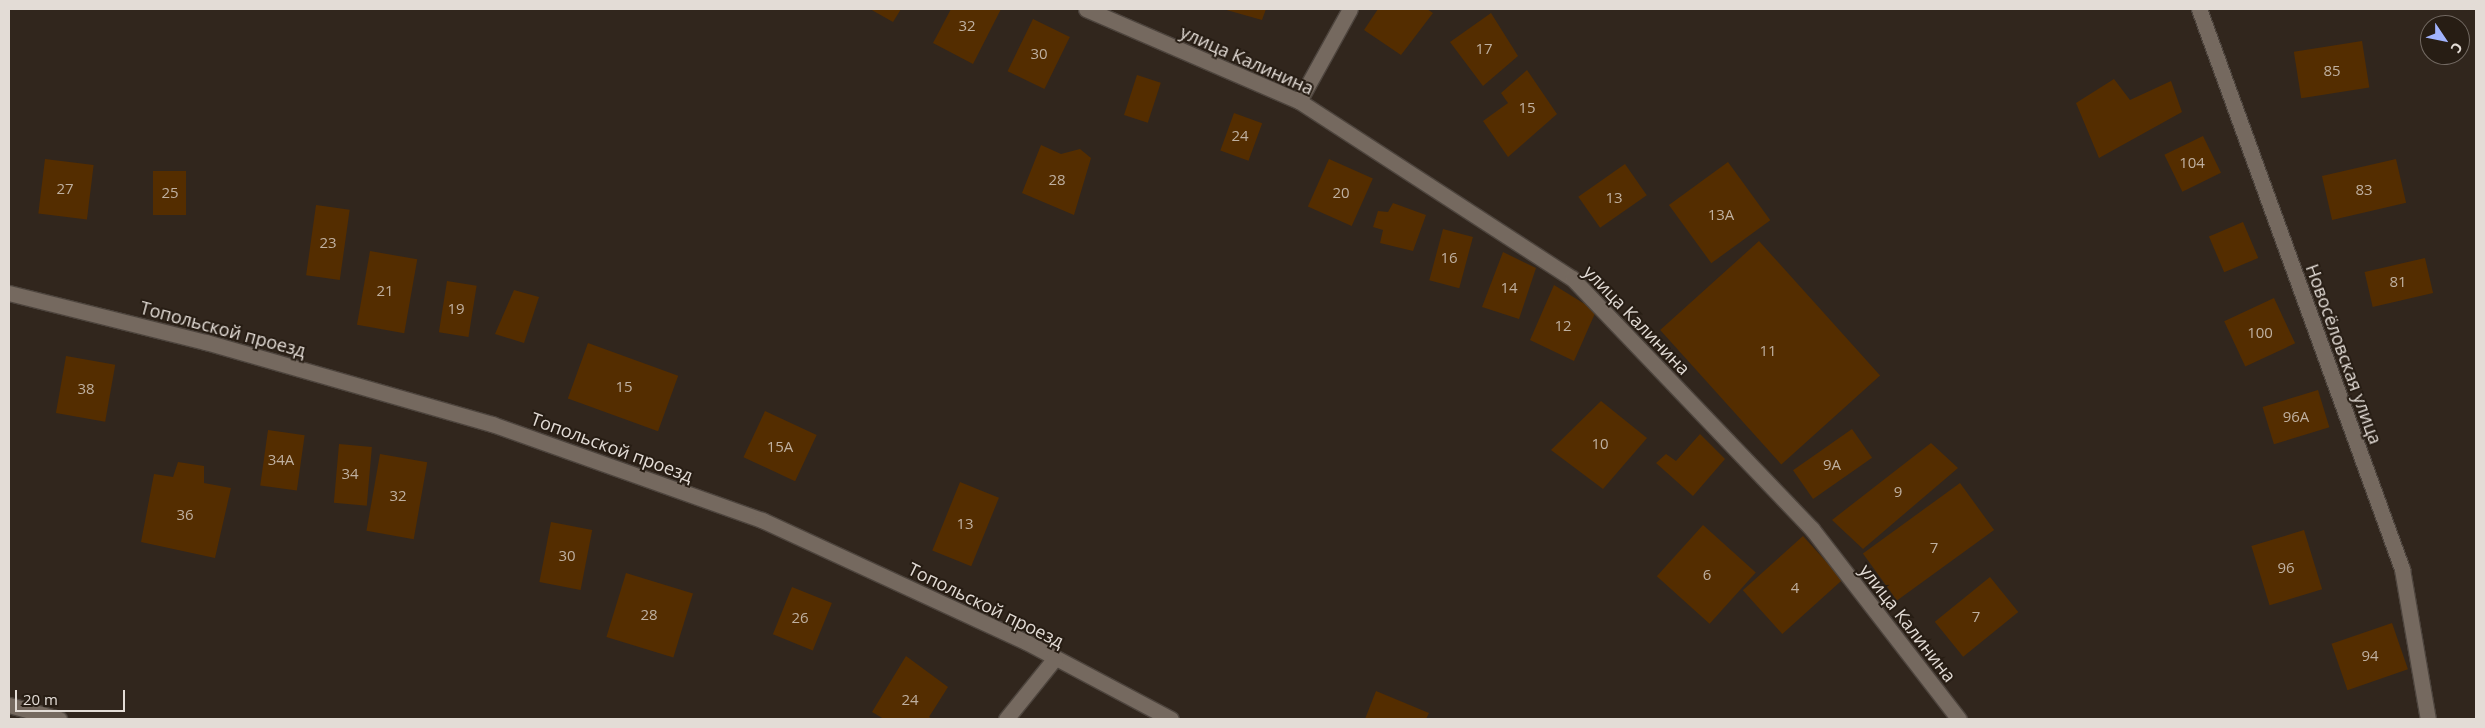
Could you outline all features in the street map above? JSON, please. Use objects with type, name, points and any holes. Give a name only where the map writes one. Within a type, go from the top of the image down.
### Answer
[{"type":"street","name":"улица Калинина","points":[[1086,9],[1299,101],[1572,278],[1812,529],[1959,719]]},
{"type":"street","points":[[1299,101],[1350,9]]},
{"type":"street","name":"Новосёловская улица","points":[[2198,9],[2402,568],[2428,719]]},
{"type":"street","name":"Топольской проезд","points":[[9,294],[206,342],[492,424],[762,520],[1055,658],[1171,719]]},
{"type":"street","points":[[1006,719],[1055,658]]},
{"type":"street","points":[[16,711],[59,719]]},
{"type":"building","points":[[870,9],[901,9],[893,22]]},
{"type":"building","points":[[951,9],[1001,9],[973,64],[933,43]]},
{"type":"building","points":[[1223,9],[1266,9],[1262,20]]},
{"type":"building","points":[[1378,9],[1427,9],[1433,13],[1401,55],[1364,30]]},
{"type":"building","points":[[1491,13],[1518,56],[1483,86],[1450,42]]},
{"type":"building","points":[[1033,19],[1070,37],[1044,89],[1008,71]]},
{"type":"building","points":[[2362,41],[2369,87],[2301,98],[2294,52]]},
{"type":"building","points":[[1527,70],[1557,114],[1508,157],[1483,121],[1508,103],[1501,93]]},
{"type":"building","points":[[1137,75],[1161,83],[1148,123],[1124,115]]},
{"type":"building","points":[[2114,79],[2130,100],[2171,81],[2182,112],[2099,158],[2076,103]]},
{"type":"building","points":[[1234,113],[1262,123],[1249,161],[1220,151]]},
{"type":"building","points":[[2203,136],[2221,173],[2182,192],[2164,155]]},
{"type":"building","points":[[1041,145],[1061,154],[1080,149],[1091,158],[1074,215],[1022,193]]},
{"type":"building","points":[[45,159],[94,165],[87,220],[38,214]]},
{"type":"building","points":[[1329,159],[1373,179],[1352,226],[1308,207]]},
{"type":"building","points":[[2396,159],[2406,203],[2332,220],[2322,176]]},
{"type":"building","points":[[1728,162],[1770,220],[1711,263],[1669,205]]},
{"type":"building","points":[[1625,164],[1647,195],[1600,228],[1578,197]]},
{"type":"building","points":[[153,171],[186,171],[186,215],[153,215]]},
{"type":"building","points":[[1393,203],[1426,215],[1413,251],[1380,243],[1383,230],[1373,227],[1378,211],[1388,212]]},
{"type":"building","points":[[316,205],[350,210],[340,280],[306,275]]},
{"type":"building","points":[[2243,222],[2258,258],[2224,272],[2209,236]]},
{"type":"building","points":[[1443,229],[1473,237],[1459,288],[1429,280]]},
{"type":"building","points":[[1759,241],[1880,376],[1781,465],[1660,330]]},
{"type":"building","points":[[370,251],[417,259],[404,333],[357,325]]},
{"type":"building","points":[[1503,252],[1536,268],[1519,319],[1482,307]]},
{"type":"building","points":[[2425,258],[2433,293],[2373,307],[2365,272]]},
{"type":"building","points":[[447,281],[477,286],[468,337],[439,332]]},
{"type":"building","points":[[1554,285],[1596,311],[1574,361],[1530,340]]},
{"type":"building","points":[[514,290],[539,297],[524,343],[495,334]]},
{"type":"building","points":[[2274,298],[2295,343],[2245,367],[2224,321]]},
{"type":"building","points":[[588,343],[678,376],[658,431],[568,398]]},
{"type":"building","points":[[66,356],[115,365],[105,422],[56,413]]},
{"type":"building","points":[[2318,390],[2329,427],[2274,444],[2263,407]]},
{"type":"building","points":[[1601,401],[1647,438],[1603,489],[1551,450]]},
{"type":"building","points":[[765,411],[817,435],[795,481],[743,457]]},
{"type":"building","points":[[1852,429],[1872,458],[1813,499],[1793,470]]},
{"type":"building","points":[[268,430],[305,435],[297,491],[260,485]]},
{"type":"building","points":[[1700,434],[1725,459],[1693,496],[1656,463],[1666,454],[1676,461]]},
{"type":"building","points":[[1931,443],[1958,468],[1863,549],[1832,520]]},
{"type":"building","points":[[339,444],[372,447],[367,506],[334,503]]},
{"type":"building","points":[[380,454],[427,462],[414,539],[366,531]]},
{"type":"building","points":[[178,462],[204,466],[204,483],[231,488],[215,558],[141,542],[154,474],[173,477]]},
{"type":"building","points":[[960,482],[999,498],[971,566],[932,551]]},
{"type":"building","points":[[1960,483],[1994,530],[1897,600],[1863,554]]},
{"type":"building","points":[[551,522],[592,530],[581,590],[539,582]]},
{"type":"building","points":[[1703,525],[1756,573],[1710,624],[1657,576]]},
{"type":"building","points":[[2304,530],[2322,589],[2270,605],[2251,546]]},
{"type":"building","points":[[1803,536],[1842,580],[1782,634],[1743,590]]},
{"type":"building","points":[[626,573],[693,593],[673,658],[606,637]]},
{"type":"building","points":[[1990,577],[2018,612],[1963,657],[1935,622]]},
{"type":"building","points":[[792,587],[832,603],[813,650],[773,634]]},
{"type":"building","points":[[2392,623],[2408,669],[2347,690],[2331,644]]},
{"type":"building","points":[[906,656],[948,687],[929,717],[933,719],[884,719],[872,712]]},
{"type":"building","points":[[1376,691],[1429,713],[1426,719],[1365,719]]}]
